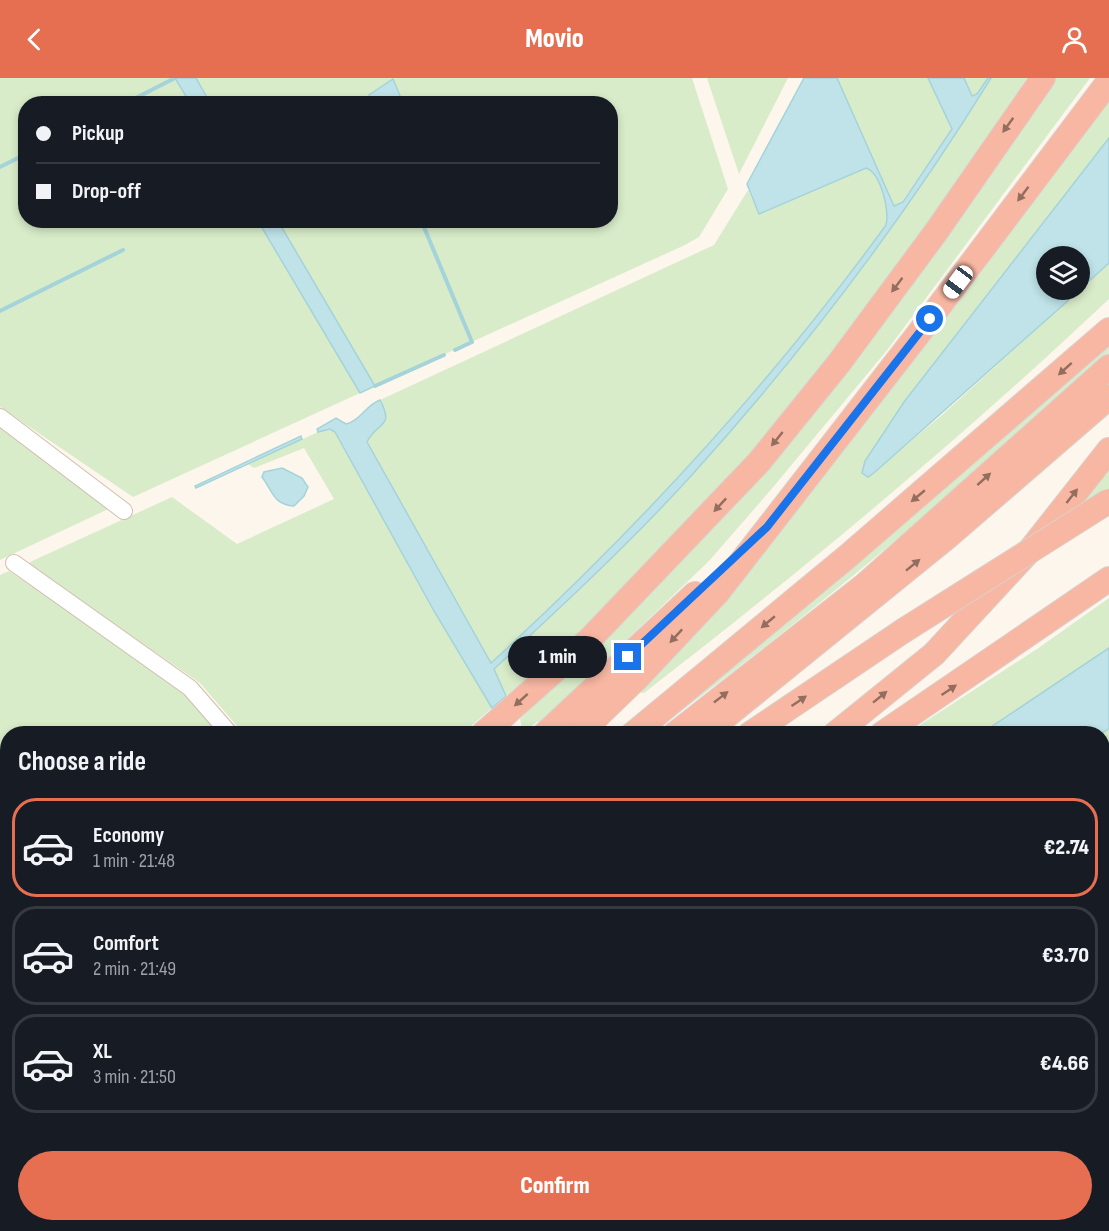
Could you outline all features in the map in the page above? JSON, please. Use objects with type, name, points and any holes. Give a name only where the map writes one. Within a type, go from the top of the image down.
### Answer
[{"type":"highway","points":[[492,726],[589,640],[759,462],[839,363],[909,269],[1043,78]]},
{"type":"highway","points":[[587,726],[638,677],[718,592],[916,337],[1109,81]]},
{"type":"highway","points":[[643,726],[857,548],[1109,330]]},
{"type":"highway","points":[[685,726],[865,585],[1109,367]]},
{"type":"highway","points":[[714,726],[946,538],[1109,397]]},
{"type":"highway","points":[[845,726],[934,654],[1031,549],[1109,450]]},
{"type":"highway","points":[[762,726],[903,631],[1109,501]]},
{"type":"highway","points":[[554,726],[767,527]]},
{"type":"highway","points":[[894,726],[1109,579]]},
{"type":"street","points":[[0,417],[124,511]]},
{"type":"street","points":[[14,563],[190,688],[223,726]]},
{"type":"green space","points":[[0,78],[175,78],[186,96],[18,96],[18,228],[262,228],[360,393],[133,497],[0,407]]},
{"type":"green space","points":[[196,78],[692,78],[728,189],[699,237],[685,245],[375,386],[282,228],[618,228],[618,96],[206,96]]},
{"type":"green space","points":[[707,78],[788,78],[739,174]]},
{"type":"green space","points":[[837,78],[928,78],[952,129],[899,206],[894,206]]},
{"type":"green space","points":[[964,78],[988,78],[977,94],[972,96]]},
{"type":"green space","points":[[991,78],[1027,78],[943,203],[825,368],[675,541],[604,614],[506,696],[493,670],[643,526],[691,476],[742,417],[862,262],[966,117]]},
{"type":"green space","points":[[1054,78],[1090,78],[888,349],[709,561],[540,723],[538,721],[532,726],[522,726],[520,719],[638,603]]},
{"type":"green space","points":[[1109,98],[1109,138],[956,334],[865,461],[868,477],[942,415],[1068,300],[1090,300],[1090,280],[1109,263],[1109,299],[997,402],[881,502],[644,693],[637,692],[732,590],[826,473],[975,281],[1057,164]]},
{"type":"green space","points":[[866,168],[878,182],[888,213],[885,225],[871,246],[808,328],[703,450],[599,559],[490,664],[367,442],[385,420],[380,400],[714,245],[748,190],[759,214]]},
{"type":"green space","points":[[1109,339],[1109,355],[998,453],[770,643],[660,726]]},
{"type":"green space","points":[[0,424],[119,504],[0,560]]},
{"type":"green space","points":[[330,429],[335,432],[434,611],[492,708],[471,726],[237,726],[200,683],[30,566],[30,562],[172,497],[237,544],[334,499],[304,448],[254,468],[248,464],[318,432]]},
{"type":"green space","points":[[1109,459],[1109,500],[1052,536]]},
{"type":"green space","points":[[9,571],[178,685],[219,726],[0,726],[0,575]]},
{"type":"green space","points":[[1109,598],[1109,726],[918,726],[1037,649]]},
{"type":"water","points":[[175,78],[196,78],[206,96],[186,96]]},
{"type":"water","points":[[804,78],[837,78],[894,206],[903,202],[952,129],[928,78],[964,78],[972,96],[977,94],[988,78],[991,78],[958,131],[887,233],[850,284],[772,382],[691,476],[643,526],[494,669],[506,696],[492,708],[434,611],[335,432],[330,429],[318,432],[317,429],[336,418],[346,424],[351,422],[380,400],[386,416],[385,420],[367,442],[491,663],[598,561],[699,454],[796,342],[886,225],[887,211],[880,185],[876,177],[866,168],[759,214],[747,184]]},
{"type":"water","points":[[393,79],[400,96],[369,96]]},
{"type":"water","points":[[1109,138],[1109,263],[1090,280],[1090,246],[1036,246],[1036,300],[1069,300],[868,477],[862,473],[865,461],[904,402]]},
{"type":"water","points":[[262,228],[282,228],[375,386],[360,393]]},
{"type":"water","points":[[301,436],[302,439],[196,488],[195,486]]},
{"type":"water","points":[[282,468],[302,478],[308,487],[304,496],[294,506],[278,500],[262,477],[264,472]]},
{"type":"water","points":[[1109,648],[1109,726],[992,726]]},
{"type":"waterway","points":[[140,96],[175,78]]},
{"type":"waterway","points":[[0,167],[18,158]]},
{"type":"waterway","points":[[424,228],[472,342],[455,350]]},
{"type":"waterway","points":[[0,311],[123,250]]},
{"type":"waterway","points":[[375,386],[444,355]]},
{"type":"route","points":[[628,657],[767,527],[930,319]]}]
